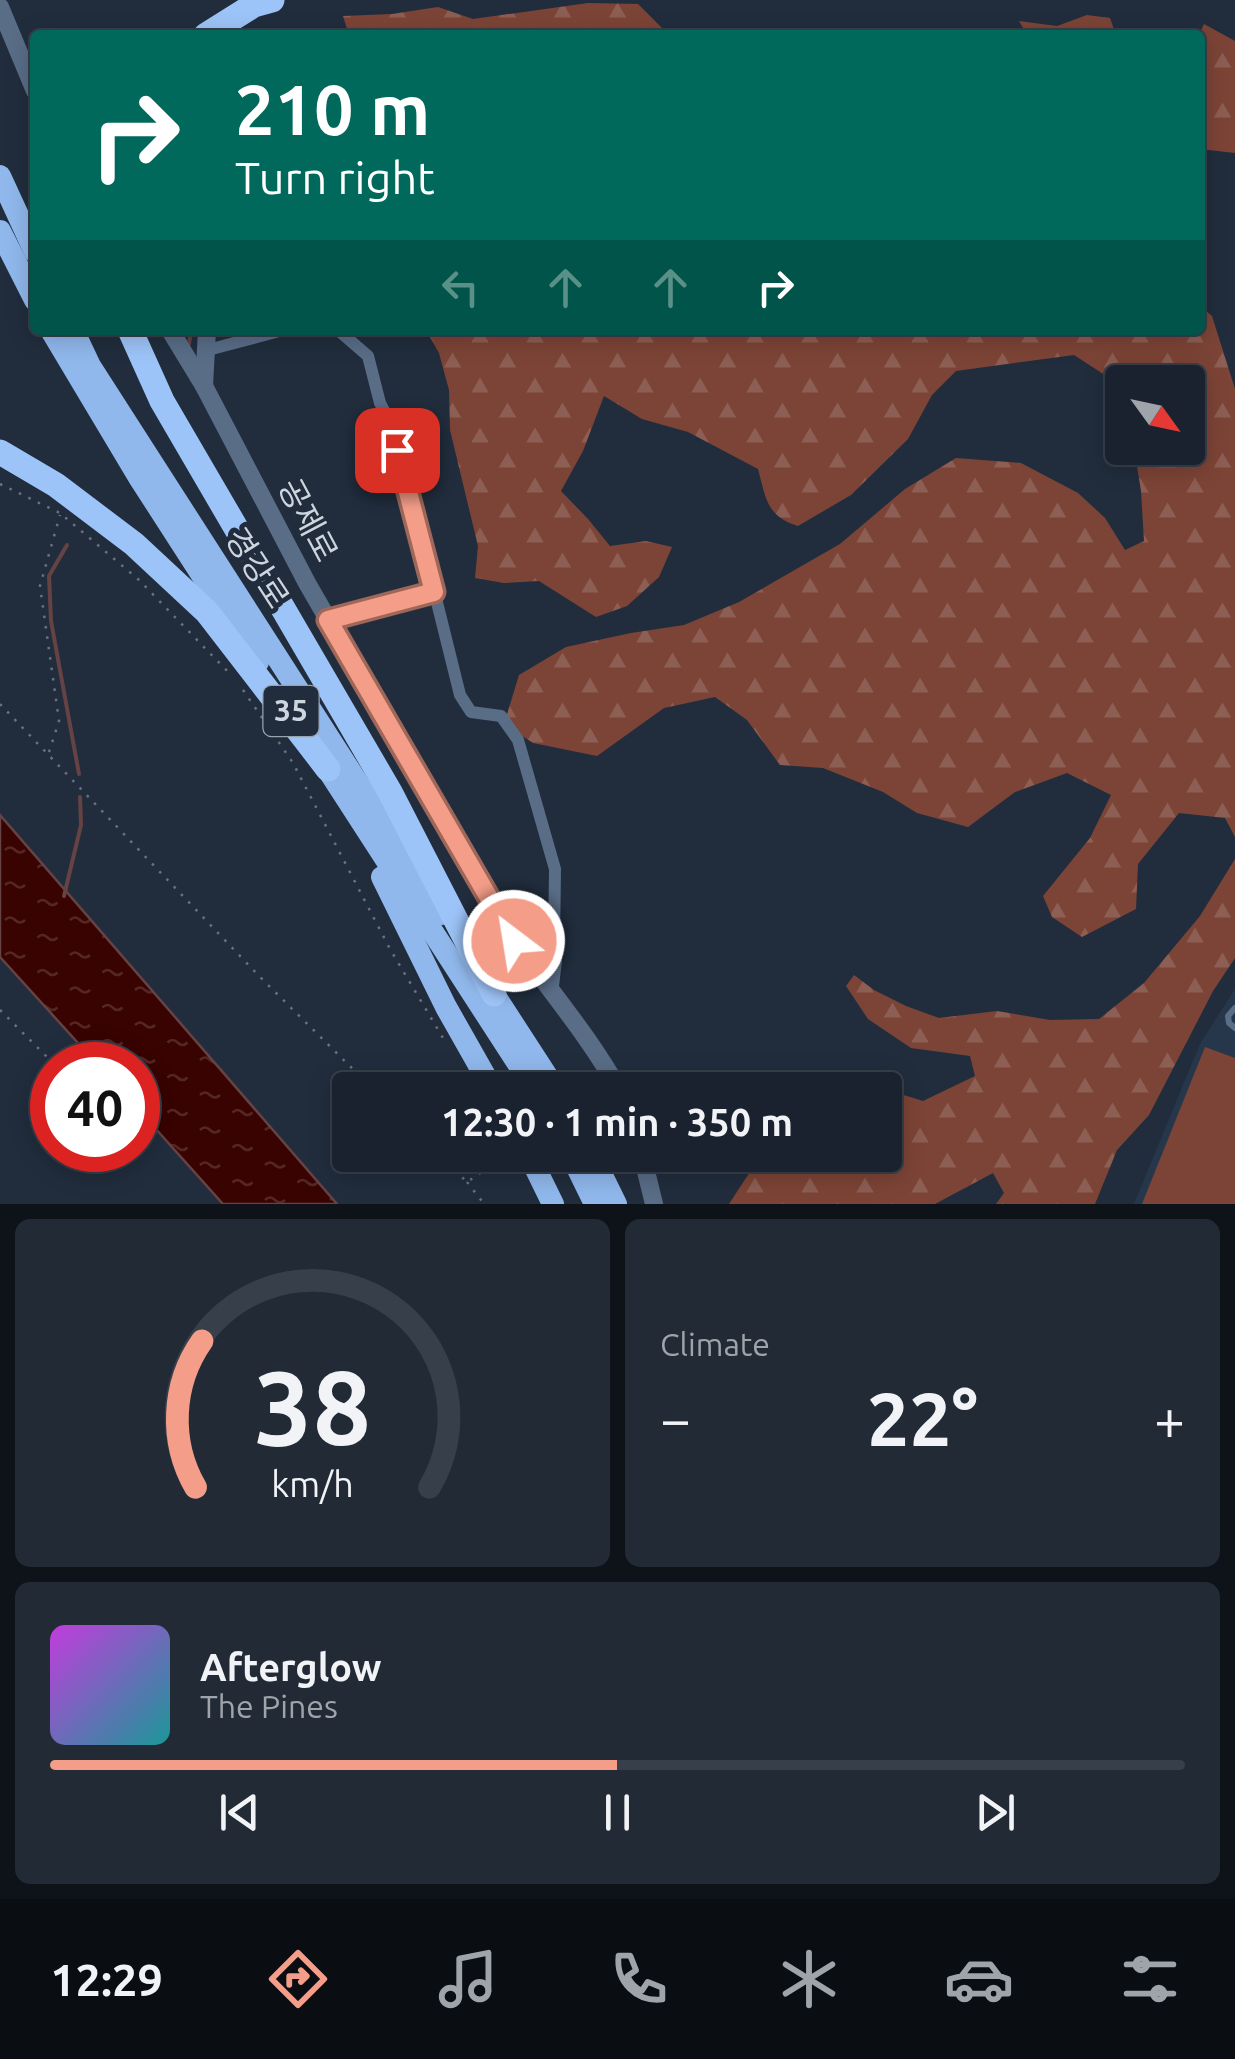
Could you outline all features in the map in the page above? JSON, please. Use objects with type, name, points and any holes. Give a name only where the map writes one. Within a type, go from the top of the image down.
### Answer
[{"type":"highway","points":[[214,30],[254,4],[272,0]]},
{"type":"highway","points":[[0,176],[30,241]]},
{"type":"highway","points":[[0,231],[30,290]]},
{"type":"highway","name":"경강로","points":[[54,335],[140,480],[341,793],[537,1072]]},
{"type":"highway","name":"경강로","points":[[74,335],[90,366],[494,994],[539,1072]]},
{"type":"highway","points":[[132,335],[162,401],[390,792],[494,994]]},
{"type":"highway","points":[[0,452],[56,485],[134,544],[207,612],[328,769]]},
{"type":"highway","points":[[341,793],[421,959],[483,1072]]},
{"type":"highway","points":[[537,1172],[553,1204]]},
{"type":"highway","points":[[579,1172],[595,1204]]},
{"type":"highway","points":[[600,1172],[616,1204]]},
{"type":"street","points":[[243,30],[246,0]]},
{"type":"street","points":[[0,7],[30,79]]},
{"type":"street","name":"공제로","points":[[173,335],[328,620],[502,922],[609,1072]]},
{"type":"street","points":[[204,386],[206,335]]},
{"type":"street","points":[[204,351],[264,335]]},
{"type":"street","points":[[344,335],[368,356],[380,403],[389,420],[460,695],[471,712],[501,716],[518,740],[555,869],[556,961],[552,994]]},
{"type":"street","points":[[328,620],[434,592]]},
{"type":"street","points":[[646,1172],[654,1204]]},
{"type":"lane","points":[[1235,1008],[1228,1016],[1235,1028]]},
{"type":"path","points":[[0,484],[60,513],[138,580],[236,681],[293,763],[390,949],[449,1046]]},
{"type":"path","points":[[49,753],[59,720],[40,586],[60,513]]},
{"type":"path","points":[[0,704],[356,1072]]},
{"type":"path","points":[[0,1010],[32,1042]]},
{"type":"path","points":[[457,1172],[484,1204]]},
{"type":"path","points":[[467,1182],[482,1172]]},
{"type":"shaded area","points":[[1235,989],[1235,1204],[1134,1204],[1200,1044]]},
{"type":"green space","points":[[588,3],[638,4],[664,30],[347,30],[343,16],[438,7],[473,19]]},
{"type":"green space","points":[[1087,15],[1110,18],[1114,30],[1024,30],[1019,21],[1057,26]]},
{"type":"green space","points":[[1204,24],[1235,41],[1235,153],[1205,150],[1205,30],[1201,30]]},
{"type":"green space","points":[[1205,310],[1212,316],[1235,389],[1235,837],[1225,818],[1179,813],[1138,864],[1136,909],[1082,937],[1052,917],[1043,896],[1090,838],[1111,795],[1067,773],[1015,792],[968,827],[917,813],[883,792],[823,768],[780,765],[747,720],[715,697],[664,708],[597,756],[533,743],[504,724],[519,675],[566,647],[684,625],[739,602],[840,544],[905,489],[956,458],[1021,463],[1078,493],[1105,518],[1125,550],[1144,541],[1137,465],[1205,465],[1205,365],[1105,365],[1105,375],[1074,355],[956,371],[932,395],[908,439],[851,495],[798,526],[773,511],[758,469],[688,432],[642,419],[604,396],[583,451],[561,491],[610,546],[646,541],[672,547],[659,577],[627,606],[596,617],[539,581],[504,583],[475,578],[478,546],[450,430],[449,390],[439,353],[429,335],[1205,335]]},
{"type":"green space","points":[[1235,859],[1235,958],[1213,991],[1149,1115],[1117,1150],[1095,1204],[996,1204],[1004,1193],[993,1173],[935,1204],[729,1204],[750,1172],[902,1172],[902,1094],[923,1101],[975,1076],[970,1056],[911,1048],[868,1019],[846,986],[854,975],[874,990],[939,1018],[997,1011],[1050,1020],[1099,1019],[1144,983],[1200,916]]},
{"type":"green space","points":[[1205,1047],[1235,1058],[1235,1204],[1142,1204]]},
{"type":"water","points":[[0,815],[337,1204],[223,1204],[160,1134],[160,1042],[77,1042],[0,957]]},
{"type":"waterway","points":[[189,344],[190,335]]},
{"type":"waterway","points":[[67,545],[49,576],[51,621],[79,774]]},
{"type":"waterway","points":[[64,896],[81,825],[80,797]]},
{"type":"route","points":[[397,450],[434,592],[328,620],[514,941]]}]
